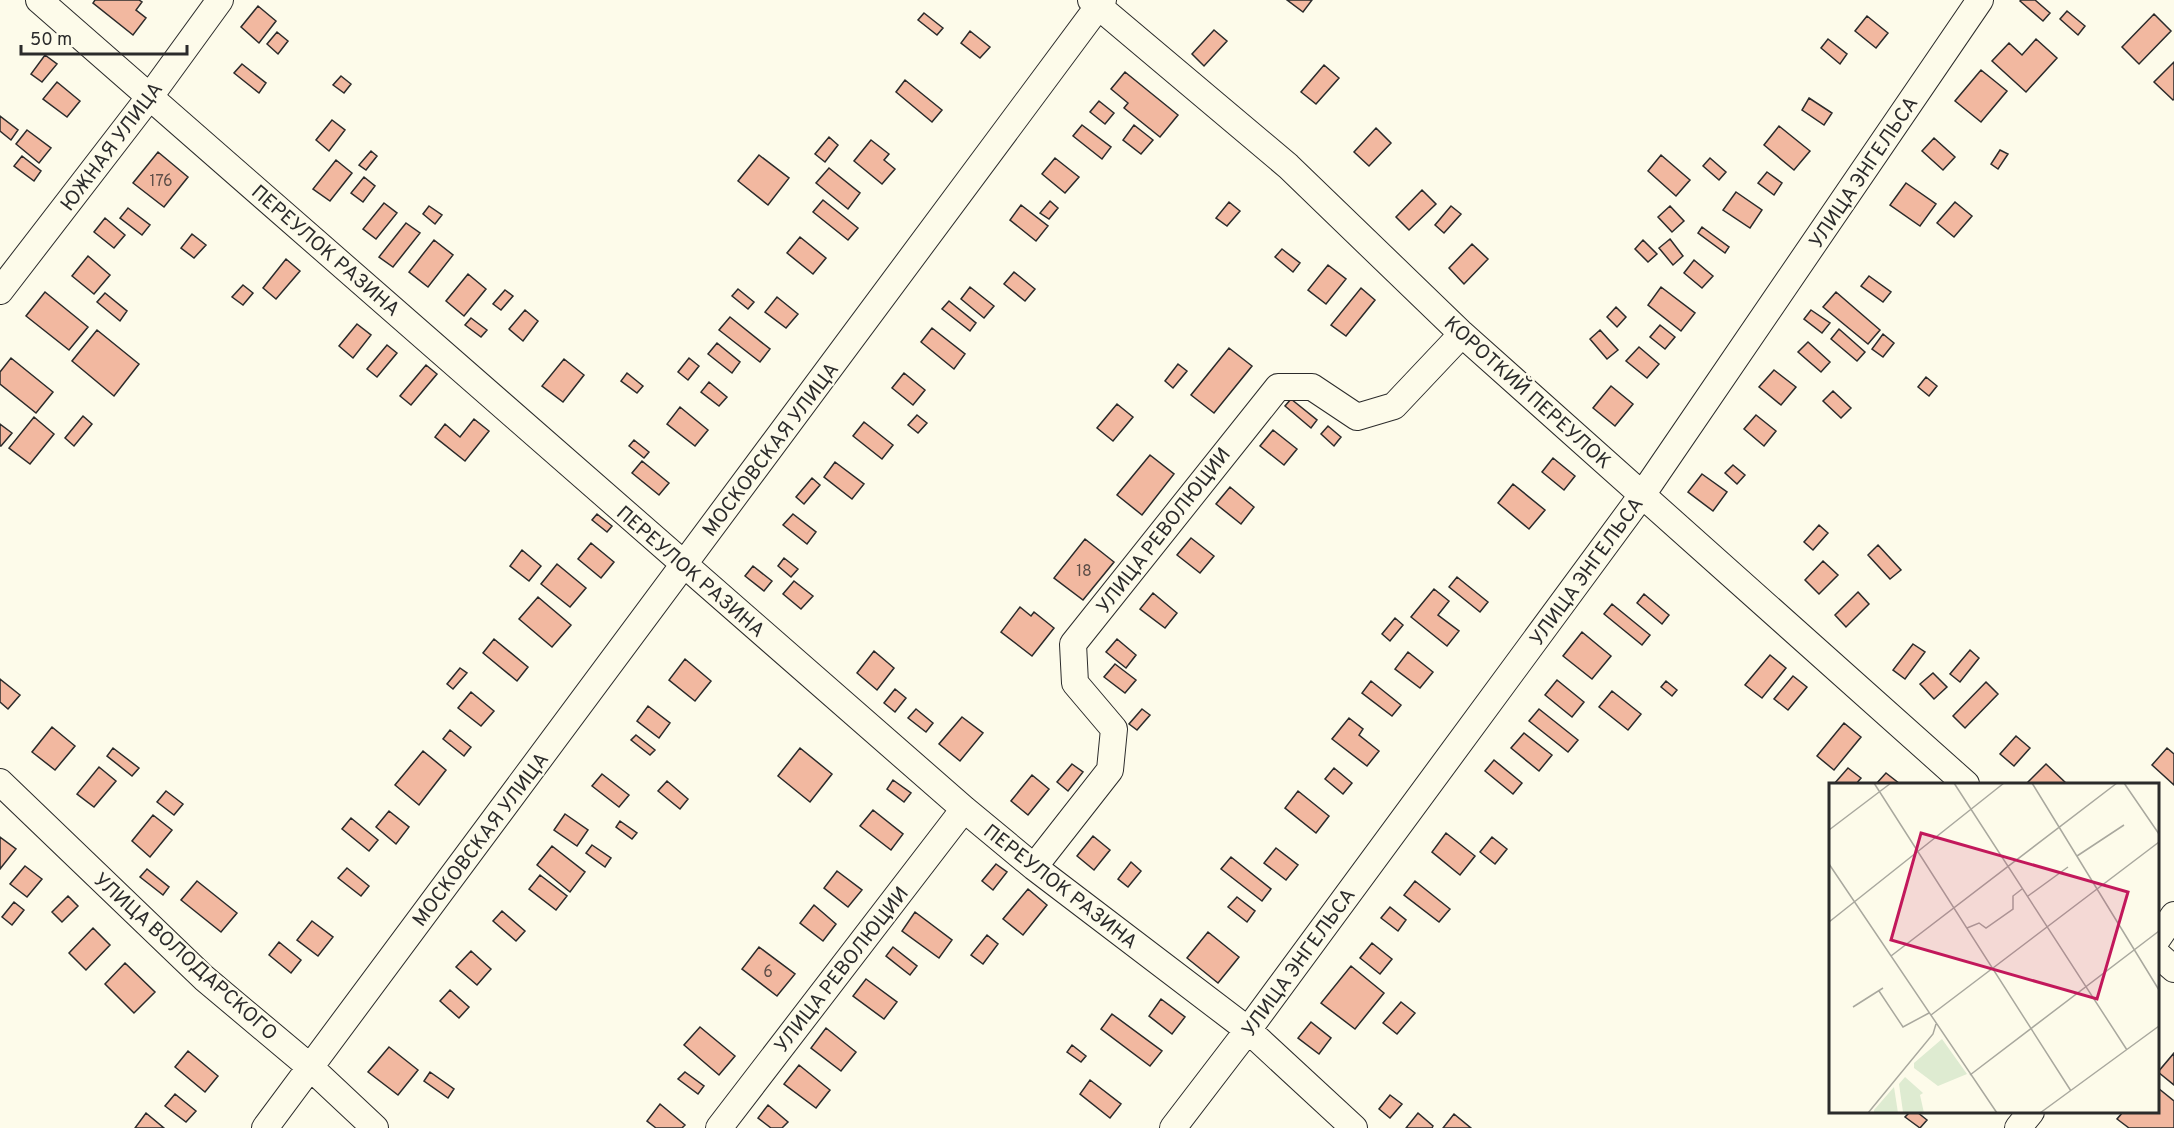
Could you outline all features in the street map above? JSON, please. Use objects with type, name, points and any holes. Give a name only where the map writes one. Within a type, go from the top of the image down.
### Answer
[{"type":"street","name":"ПЕРЕУЛОК РАЗИНА","points":[[39,0],[964,809],[1034,867],[1248,1030],[1354,1128]]},
{"type":"street","name":"ЮЖНАЯ УЛИЦА","points":[[0,291],[220,0]]},
{"type":"street","name":"УЛИЦА ЭНГЕЛЬСА","points":[[1173,1128],[1248,1030],[1642,495],[1980,0]]},
{"type":"street","name":"КОРОТКИЙ ПЕРЕУЛОК","points":[[1097,2],[1288,166],[1462,334],[1965,783]]},
{"type":"street","name":"МОСКОВСКАЯ УЛИЦА","points":[[265,1128],[684,565],[1097,2]]},
{"type":"street","name":"УЛИЦА РЕВОЛЮЦИИ","points":[[1034,867],[1110,770],[1114,729],[1075,683],[1073,644],[1263,405],[1278,387],[1312,387],[1357,417],[1394,406],[1462,334]]},
{"type":"street","name":"УЛИЦА ВОЛОДАРСКОГО","points":[[0,782],[204,978],[310,1067],[375,1128]]},
{"type":"street","name":"УЛИЦА РЕВОЛЮЦИИ","points":[[719,1128],[964,809]]},
{"type":"street","points":[[2159,935],[2174,915]]},
{"type":"street","points":[[2159,957],[2174,969]]},
{"type":"street","points":[[2018,1128],[2030,1113]]},
{"type":"building","points":[[95,0],[139,0],[142,2],[136,10],[146,18],[133,35],[93,3]]},
{"type":"building","points":[[1287,0],[1312,0],[1303,12]]},
{"type":"building","points":[[2021,0],[2035,0],[2050,13],[2043,21]]},
{"type":"building","points":[[258,6],[276,21],[259,43],[241,27]]},
{"type":"building","points":[[2067,11],[2085,26],[2078,35],[2060,19]]},
{"type":"building","points":[[924,13],[943,28],[937,35],[918,20]]},
{"type":"building","points":[[2154,14],[2171,31],[2139,64],[2122,47]]},
{"type":"building","points":[[1867,16],[1888,33],[1876,48],[1855,31]]},
{"type":"building","points":[[1214,30],[1227,41],[1204,66],[1192,54]]},
{"type":"building","points":[[970,31],[990,47],[980,58],[961,43]]},
{"type":"building","points":[[277,32],[288,41],[278,54],[267,44]]},
{"type":"building","points":[[1828,39],[1847,54],[1840,64],[1821,48]]},
{"type":"building","points":[[2036,39],[2057,58],[2026,92],[1992,61],[2009,43],[2022,55]]},
{"type":"building","points":[[45,55],[57,64],[42,82],[31,74]]},
{"type":"building","points":[[2174,62],[2174,99],[2173,100],[2154,82]]},
{"type":"building","points":[[242,64],[266,83],[259,93],[234,73]]},
{"type":"building","points":[[1324,65],[1339,78],[1316,104],[1301,92]]},
{"type":"building","points":[[1981,70],[2007,91],[1981,122],[1955,101]]},
{"type":"building","points":[[1125,72],[1178,115],[1160,137],[1124,108],[1128,103],[1111,89]]},
{"type":"building","points":[[341,76],[351,84],[344,93],[333,85]]},
{"type":"building","points":[[905,80],[942,110],[932,122],[896,92]]},
{"type":"building","points":[[57,82],[80,101],[67,117],[43,99]]},
{"type":"building","points":[[1809,98],[1832,113],[1824,125],[1802,110]]},
{"type":"building","points":[[1099,101],[1114,113],[1105,124],[1090,112]]},
{"type":"building","points":[[0,116],[18,130],[11,140],[0,131]]},
{"type":"building","points":[[332,120],[345,130],[329,151],[316,140]]},
{"type":"building","points":[[1082,125],[1111,147],[1102,159],[1073,136]]},
{"type":"building","points":[[1134,125],[1153,140],[1141,154],[1123,140]]},
{"type":"building","points":[[1779,126],[1810,151],[1794,170],[1764,145]]},
{"type":"building","points":[[1376,128],[1391,143],[1369,166],[1354,152]]},
{"type":"building","points":[[27,130],[51,148],[39,163],[16,144]]},
{"type":"building","points":[[829,137],[838,145],[825,162],[815,154]]},
{"type":"building","points":[[1934,138],[1955,157],[1943,170],[1922,151]]},
{"type":"building","points":[[871,140],[889,154],[884,160],[895,169],[882,184],[854,161]]},
{"type":"building","points":[[2000,150],[2008,154],[1998,169],[1991,164]]},
{"type":"building","points":[[371,151],[377,156],[366,170],[359,165]]},
{"type":"building","points":[[158,152],[188,177],[164,207],[133,183]]},
{"type":"building","points":[[759,155],[789,178],[768,205],[738,181]]},
{"type":"building","points":[[1661,155],[1690,180],[1676,196],[1648,171]]},
{"type":"building","points":[[22,156],[41,171],[34,181],[14,166]]},
{"type":"building","points":[[1055,158],[1079,177],[1065,193],[1042,174]]},
{"type":"building","points":[[1710,158],[1726,172],[1719,180],[1703,166]]},
{"type":"building","points":[[336,160],[352,173],[330,201],[313,189]]},
{"type":"building","points":[[829,168],[860,193],[848,209],[816,183]]},
{"type":"building","points":[[1767,172],[1782,183],[1774,195],[1758,183]]},
{"type":"building","points":[[364,177],[375,186],[363,202],[351,193]]},
{"type":"building","points":[[1906,183],[1936,204],[1920,226],[1890,205]]},
{"type":"building","points":[[1422,190],[1436,204],[1409,230],[1396,217]]},
{"type":"building","points":[[1736,192],[1762,210],[1750,228],[1723,210]]},
{"type":"building","points":[[823,200],[858,228],[848,240],[813,212]]},
{"type":"building","points":[[1050,201],[1058,208],[1049,219],[1040,213]]},
{"type":"building","points":[[1229,202],[1240,211],[1227,226],[1216,218]]},
{"type":"building","points":[[1955,202],[1972,216],[1954,237],[1937,223]]},
{"type":"building","points":[[384,203],[397,213],[376,239],[363,229]]},
{"type":"building","points":[[1021,205],[1048,226],[1036,241],[1010,220]]},
{"type":"building","points":[[429,206],[442,215],[435,224],[423,214]]},
{"type":"building","points":[[1451,206],[1461,214],[1444,233],[1435,225]]},
{"type":"building","points":[[1670,206],[1684,221],[1672,232],[1658,217]]},
{"type":"building","points":[[128,208],[150,225],[142,235],[120,218]]},
{"type":"building","points":[[105,218],[125,235],[114,248],[94,232]]},
{"type":"building","points":[[406,223],[420,233],[393,267],[379,257]]},
{"type":"building","points":[[1702,227],[1729,247],[1725,253],[1698,233]]},
{"type":"building","points":[[192,234],[206,245],[194,258],[181,248]]},
{"type":"building","points":[[800,237],[826,258],[813,274],[787,253]]},
{"type":"building","points":[[1670,239],[1683,256],[1673,265],[1659,248]]},
{"type":"building","points":[[434,240],[453,255],[428,287],[409,272]]},
{"type":"building","points":[[1643,240],[1657,254],[1648,262],[1635,249]]},
{"type":"building","points":[[1472,244],[1488,259],[1464,284],[1449,268]]},
{"type":"building","points":[[1282,249],[1300,263],[1293,272],[1275,257]]},
{"type":"building","points":[[88,256],[110,275],[94,294],[72,276]]},
{"type":"building","points":[[286,259],[300,271],[276,299],[263,288]]},
{"type":"building","points":[[1694,260],[1713,276],[1702,288],[1684,273]]},
{"type":"building","points":[[1328,265],[1346,279],[1326,304],[1308,290]]},
{"type":"building","points":[[1014,272],[1035,289],[1025,301],[1004,284]]},
{"type":"building","points":[[468,274],[486,289],[464,316],[446,301]]},
{"type":"building","points":[[1869,276],[1891,292],[1883,302],[1861,286]]},
{"type":"building","points":[[243,285],[253,293],[243,305],[232,297]]},
{"type":"building","points":[[970,287],[994,306],[984,318],[961,299]]},
{"type":"building","points":[[1661,287],[1695,313],[1681,331],[1648,305]]},
{"type":"building","points":[[1361,288],[1375,300],[1346,336],[1331,325]]},
{"type":"building","points":[[738,289],[754,302],[748,309],[732,296]]},
{"type":"building","points":[[505,290],[513,296],[501,310],[493,304]]},
{"type":"building","points":[[45,292],[88,327],[69,350],[26,316]]},
{"type":"building","points":[[1836,292],[1880,330],[1868,344],[1823,307]]},
{"type":"building","points":[[105,293],[127,311],[120,321],[97,302]]},
{"type":"building","points":[[777,297],[798,314],[786,328],[765,312]]},
{"type":"building","points":[[949,301],[976,323],[970,331],[942,309]]},
{"type":"building","points":[[1616,307],[1626,317],[1617,327],[1607,317]]},
{"type":"building","points":[[525,310],[538,321],[523,341],[509,329]]},
{"type":"building","points":[[1811,310],[1830,323],[1822,333],[1804,319]]},
{"type":"building","points":[[730,317],[770,349],[760,362],[719,330]]},
{"type":"building","points":[[471,318],[487,330],[481,337],[465,325]]},
{"type":"building","points":[[357,324],[371,335],[353,358],[339,346]]},
{"type":"building","points":[[1660,325],[1675,337],[1665,349],[1650,337]]},
{"type":"building","points":[[932,328],[965,354],[954,369],[921,342]]},
{"type":"building","points":[[1839,329],[1865,352],[1857,361],[1831,339]]},
{"type":"building","points":[[97,330],[139,364],[114,396],[72,361]]},
{"type":"building","points":[[1600,330],[1618,350],[1607,359],[1590,339]]},
{"type":"building","points":[[1883,334],[1894,343],[1883,357],[1872,349]]},
{"type":"building","points":[[1808,342],[1830,362],[1821,372],[1798,352]]},
{"type":"building","points":[[717,343],[740,362],[732,373],[708,354]]},
{"type":"building","points":[[387,345],[397,353],[377,377],[367,369]]},
{"type":"building","points":[[1639,347],[1659,364],[1647,378],[1626,361]]},
{"type":"building","points":[[1229,348],[1252,366],[1214,413],[1191,395]]},
{"type":"building","points":[[11,358],[53,392],[36,413],[0,384],[0,372]]},
{"type":"building","points":[[689,358],[699,366],[688,380],[678,372]]},
{"type":"building","points":[[564,359],[584,375],[563,402],[542,386]]},
{"type":"building","points":[[1178,364],[1187,371],[1173,388],[1165,381]]},
{"type":"building","points":[[426,365],[437,374],[411,405],[400,396]]},
{"type":"building","points":[[1774,370],[1796,387],[1781,405],[1759,387]]},
{"type":"building","points":[[627,373],[643,386],[637,393],[621,381]]},
{"type":"building","points":[[904,373],[925,390],[913,405],[892,388]]},
{"type":"building","points":[[1926,377],[1937,386],[1929,396],[1918,387]]},
{"type":"building","points":[[709,382],[727,397],[719,406],[701,392]]},
{"type":"building","points":[[1611,386],[1633,404],[1615,426],[1593,408]]},
{"type":"building","points":[[1833,391],[1851,408],[1841,418],[1823,401]]},
{"type":"building","points":[[1291,399],[1317,420],[1311,428],[1285,406]]},
{"type":"building","points":[[1117,404],[1133,417],[1113,441],[1097,428]]},
{"type":"building","points":[[680,407],[708,430],[695,446],[667,424]]},
{"type":"building","points":[[917,415],[927,423],[918,433],[908,425]]},
{"type":"building","points":[[1756,415],[1776,431],[1764,446],[1744,429]]},
{"type":"building","points":[[83,416],[92,424],[74,446],[65,438]]},
{"type":"building","points":[[34,417],[54,434],[30,464],[9,448]]},
{"type":"building","points":[[474,419],[489,431],[465,461],[435,437],[445,424],[460,437]]},
{"type":"building","points":[[864,422],[893,445],[882,459],[853,436]]},
{"type":"building","points":[[0,424],[12,433],[1,446],[0,446]]},
{"type":"building","points":[[1328,426],[1341,437],[1334,446],[1321,434]]},
{"type":"building","points":[[1273,430],[1297,449],[1284,465],[1260,446]]},
{"type":"building","points":[[634,440],[649,452],[644,458],[629,446]]},
{"type":"building","points":[[1150,455],[1174,474],[1142,515],[1117,495]]},
{"type":"building","points":[[1553,458],[1575,476],[1564,490],[1542,472]]},
{"type":"building","points":[[642,461],[669,483],[659,495],[632,473]]},
{"type":"building","points":[[835,462],[864,484],[852,499],[824,477]]},
{"type":"building","points":[[1733,465],[1745,475],[1737,484],[1725,473]]},
{"type":"building","points":[[1702,474],[1727,492],[1713,511],[1688,492]]},
{"type":"building","points":[[812,478],[820,485],[804,504],[796,497]]},
{"type":"building","points":[[1513,484],[1545,510],[1529,529],[1498,503]]},
{"type":"building","points":[[1230,487],[1254,507],[1241,524],[1216,504]]},
{"type":"building","points":[[597,514],[612,526],[607,532],[592,520]]},
{"type":"building","points":[[793,514],[816,532],[807,544],[783,525]]},
{"type":"building","points":[[1819,525],[1828,533],[1813,550],[1804,542]]},
{"type":"building","points":[[1191,538],[1214,556],[1200,573],[1177,555]]},
{"type":"building","points":[[1085,539],[1114,562],[1083,600],[1054,578]]},
{"type":"building","points":[[591,543],[614,562],[601,578],[578,559]]},
{"type":"building","points":[[1878,545],[1901,570],[1890,579],[1868,555]]},
{"type":"building","points":[[522,550],[541,566],[529,581],[510,566]]},
{"type":"building","points":[[784,558],[798,569],[791,577],[778,566]]},
{"type":"building","points":[[1823,561],[1838,575],[1819,594],[1805,580]]},
{"type":"building","points":[[557,564],[586,588],[570,607],[541,584]]},
{"type":"building","points":[[753,566],[772,581],[764,591],[745,576]]},
{"type":"building","points":[[1457,577],[1488,602],[1480,612],[1449,587]]},
{"type":"building","points":[[794,581],[813,596],[801,609],[783,594]]},
{"type":"building","points":[[1434,589],[1449,601],[1438,615],[1459,631],[1447,646],[1411,617]]},
{"type":"building","points":[[1858,592],[1869,604],[1846,627],[1835,615]]},
{"type":"building","points":[[1153,593],[1177,613],[1165,628],[1140,609]]},
{"type":"building","points":[[1644,594],[1669,615],[1662,624],[1637,603]]},
{"type":"building","points":[[538,597],[571,625],[552,647],[519,619]]},
{"type":"building","points":[[1612,604],[1650,635],[1642,645],[1604,614]]},
{"type":"building","points":[[1020,607],[1031,616],[1034,612],[1054,628],[1032,656],[1001,632]]},
{"type":"building","points":[[1395,618],[1403,625],[1390,641],[1382,634]]},
{"type":"building","points":[[1582,632],[1611,656],[1592,679],[1563,656]]},
{"type":"building","points":[[494,639],[528,667],[517,681],[483,653]]},
{"type":"building","points":[[1117,639],[1136,655],[1126,668],[1106,652]]},
{"type":"building","points":[[1913,644],[1925,652],[1905,679],[1893,670]]},
{"type":"building","points":[[1970,650],[1979,658],[1960,682],[1950,674]]},
{"type":"building","points":[[874,651],[894,668],[877,690],[857,673]]},
{"type":"building","points":[[1408,652],[1433,672],[1420,688],[1395,669]]},
{"type":"building","points":[[1770,655],[1786,668],[1762,698],[1745,685]]},
{"type":"building","points":[[685,659],[711,681],[695,701],[669,680]]},
{"type":"building","points":[[1115,664],[1136,680],[1125,693],[1104,677]]},
{"type":"building","points":[[460,668],[467,673],[453,689],[447,684]]},
{"type":"building","points":[[1933,673],[1947,687],[1934,699],[1920,684]]},
{"type":"building","points":[[1793,676],[1807,687],[1788,710],[1774,699]]},
{"type":"building","points":[[0,679],[20,695],[8,709],[0,702]]},
{"type":"building","points":[[1557,680],[1584,702],[1572,717],[1545,695]]},
{"type":"building","points":[[1371,681],[1401,705],[1392,716],[1362,693]]},
{"type":"building","points":[[1666,681],[1677,690],[1672,696],[1661,687]]},
{"type":"building","points":[[1986,682],[1998,694],[1965,728],[1953,716]]},
{"type":"building","points":[[895,689],[906,698],[895,712],[884,703]]},
{"type":"building","points":[[1612,691],[1641,714],[1628,730],[1599,707]]},
{"type":"building","points":[[471,692],[494,711],[481,726],[458,708]]},
{"type":"building","points":[[648,706],[670,723],[659,738],[637,721]]},
{"type":"building","points":[[916,709],[933,723],[926,732],[908,718]]},
{"type":"building","points":[[1142,709],[1150,715],[1137,730],[1129,724]]},
{"type":"building","points":[[1539,709],[1578,740],[1568,752],[1529,721]]},
{"type":"building","points":[[962,717],[983,733],[960,761],[939,744]]},
{"type":"building","points":[[1349,718],[1363,729],[1359,735],[1379,751],[1367,766],[1332,739]]},
{"type":"building","points":[[1844,723],[1861,737],[1834,770],[1817,756]]},
{"type":"building","points":[[52,727],[75,746],[55,770],[32,752]]},
{"type":"building","points":[[450,730],[471,747],[464,756],[443,739]]},
{"type":"building","points":[[1524,733],[1552,755],[1539,771],[1511,748]]},
{"type":"building","points":[[636,735],[655,750],[650,755],[631,740]]},
{"type":"building","points":[[2016,736],[2030,748],[2014,766],[2000,754]]},
{"type":"building","points":[[113,748],[139,768],[132,776],[107,756]]},
{"type":"building","points":[[800,748],[832,774],[810,802],[778,776]]},
{"type":"building","points":[[2167,748],[2174,754],[2174,785],[2152,765]]},
{"type":"building","points":[[423,751],[446,770],[419,805],[395,785]]},
{"type":"building","points":[[1494,760],[1522,783],[1513,794],[1485,771]]},
{"type":"building","points":[[1072,764],[1083,772],[1068,791],[1057,782]]},
{"type":"building","points":[[2046,764],[2066,783],[2027,783]]},
{"type":"building","points":[[99,767],[116,781],[94,807],[77,794]]},
{"type":"building","points":[[1334,768],[1352,783],[1343,794],[1325,779]]},
{"type":"building","points":[[1848,768],[1861,778],[1857,783],[1835,783]]},
{"type":"building","points":[[1886,773],[1899,783],[1877,783]]},
{"type":"building","points":[[602,774],[629,795],[619,807],[592,786]]},
{"type":"building","points":[[1032,775],[1049,789],[1028,815],[1011,801]]},
{"type":"building","points":[[893,780],[911,793],[904,802],[887,789]]},
{"type":"building","points":[[667,781],[688,799],[680,809],[658,791]]},
{"type":"building","points":[[166,791],[183,804],[174,815],[157,802]]},
{"type":"building","points":[[1298,791],[1329,816],[1316,833],[1285,808]]},
{"type":"building","points":[[873,810],[903,834],[891,850],[860,826]]},
{"type":"building","points":[[389,811],[409,827],[396,844],[376,827]]},
{"type":"building","points":[[565,814],[588,830],[577,846],[554,830]]},
{"type":"building","points":[[153,815],[172,830],[150,857],[132,841]]},
{"type":"building","points":[[351,818],[378,840],[369,851],[342,829]]},
{"type":"building","points":[[620,821],[637,833],[632,839],[616,827]]},
{"type":"building","points":[[1446,833],[1475,856],[1460,875],[1432,852]]},
{"type":"building","points":[[1093,836],[1110,850],[1094,870],[1077,856]]},
{"type":"building","points":[[0,837],[16,849],[0,869]]},
{"type":"building","points":[[1492,837],[1507,849],[1495,864],[1480,852]]},
{"type":"building","points":[[592,845],[611,858],[605,867],[586,853]]},
{"type":"building","points":[[552,846],[585,872],[570,892],[537,865]]},
{"type":"building","points":[[1276,848],[1298,865],[1286,880],[1264,863]]},
{"type":"building","points":[[1231,857],[1271,889],[1262,901],[1221,869]]},
{"type":"building","points":[[1131,862],[1141,871],[1128,887],[1118,879]]},
{"type":"building","points":[[996,864],[1007,872],[993,890],[982,881]]},
{"type":"building","points":[[25,866],[42,879],[27,897],[10,884]]},
{"type":"building","points":[[347,868],[369,886],[361,896],[338,878]]},
{"type":"building","points":[[147,869],[169,887],[163,895],[140,877]]},
{"type":"building","points":[[837,871],[862,890],[848,907],[824,888]]},
{"type":"building","points":[[540,875],[567,896],[556,910],[529,889]]},
{"type":"building","points":[[197,881],[237,913],[221,932],[181,900]]},
{"type":"building","points":[[1415,881],[1450,909],[1439,922],[1404,895]]},
{"type":"building","points":[[1028,889],[1047,905],[1023,935],[1003,919]]},
{"type":"building","points":[[68,896],[78,906],[62,922],[52,912]]},
{"type":"building","points":[[1237,897],[1255,911],[1247,922],[1228,907]]},
{"type":"building","points":[[14,902],[24,910],[12,925],[2,917]]},
{"type":"building","points":[[814,905],[836,924],[823,941],[800,923]]},
{"type":"building","points":[[1390,907],[1406,920],[1398,931],[1381,918]]},
{"type":"building","points":[[502,911],[525,931],[516,941],[493,921]]},
{"type":"building","points":[[915,912],[952,940],[939,958],[902,931]]},
{"type":"building","points":[[312,921],[333,937],[318,956],[297,940]]},
{"type":"building","points":[[93,928],[110,945],[86,970],[69,953]]},
{"type":"building","points":[[1208,932],[1239,957],[1218,983],[1187,958]]},
{"type":"building","points":[[987,935],[998,944],[983,964],[971,955]]},
{"type":"building","points":[[279,942],[301,960],[291,973],[269,955]]},
{"type":"building","points":[[1372,943],[1392,959],[1380,974],[1360,958]]},
{"type":"building","points":[[759,947],[795,974],[777,996],[742,969]]},
{"type":"building","points":[[893,947],[917,966],[910,975],[886,956]]},
{"type":"building","points":[[471,951],[491,969],[477,985],[456,967]]},
{"type":"building","points":[[125,963],[155,992],[134,1013],[105,984]]},
{"type":"building","points":[[1351,966],[1384,993],[1355,1029],[1321,1003]]},
{"type":"building","points":[[866,979],[897,1002],[884,1019],[853,996]]},
{"type":"building","points":[[450,990],[469,1007],[459,1018],[440,1001]]},
{"type":"building","points":[[1161,999],[1185,1017],[1172,1034],[1149,1016]]},
{"type":"building","points":[[1401,1002],[1415,1013],[1397,1034],[1383,1023]]},
{"type":"building","points":[[1112,1014],[1162,1051],[1150,1066],[1101,1029]]},
{"type":"building","points":[[1311,1022],[1331,1038],[1319,1054],[1298,1038]]},
{"type":"building","points":[[700,1027],[735,1056],[719,1075],[684,1045]]},
{"type":"building","points":[[826,1028],[856,1052],[841,1071],[811,1048]]},
{"type":"building","points":[[1072,1045],[1086,1056],[1081,1062],[1067,1052]]},
{"type":"building","points":[[389,1047],[418,1070],[398,1095],[368,1072]]},
{"type":"building","points":[[188,1051],[218,1076],[205,1092],[175,1067]]},
{"type":"building","points":[[2174,1053],[2174,1085],[2159,1071]]},
{"type":"building","points":[[799,1065],[830,1090],[816,1108],[784,1084]]},
{"type":"building","points":[[430,1072],[454,1089],[448,1098],[424,1081]]},
{"type":"building","points":[[685,1072],[704,1086],[698,1094],[678,1079]]},
{"type":"building","points":[[1090,1080],[1121,1104],[1110,1118],[1080,1094]]},
{"type":"building","points":[[2159,1089],[2174,1101],[2174,1128],[2129,1128],[2117,1119],[2122,1113],[2159,1113]]},
{"type":"building","points":[[175,1094],[196,1111],[186,1122],[165,1106]]},
{"type":"building","points":[[1390,1095],[1402,1104],[1390,1118],[1379,1109]]},
{"type":"building","points":[[660,1104],[685,1125],[682,1128],[656,1128],[647,1121]]},
{"type":"building","points":[[768,1105],[788,1122],[782,1128],[771,1128],[758,1118]]},
{"type":"building","points":[[146,1113],[164,1128],[135,1128]]},
{"type":"building","points":[[1418,1113],[1433,1126],[1432,1128],[1406,1128]]},
{"type":"building","points":[[1909,1113],[1918,1113],[1927,1120],[1920,1128],[1905,1117]]},
{"type":"building","points":[[1454,1114],[1471,1128],[1443,1128]]}]
